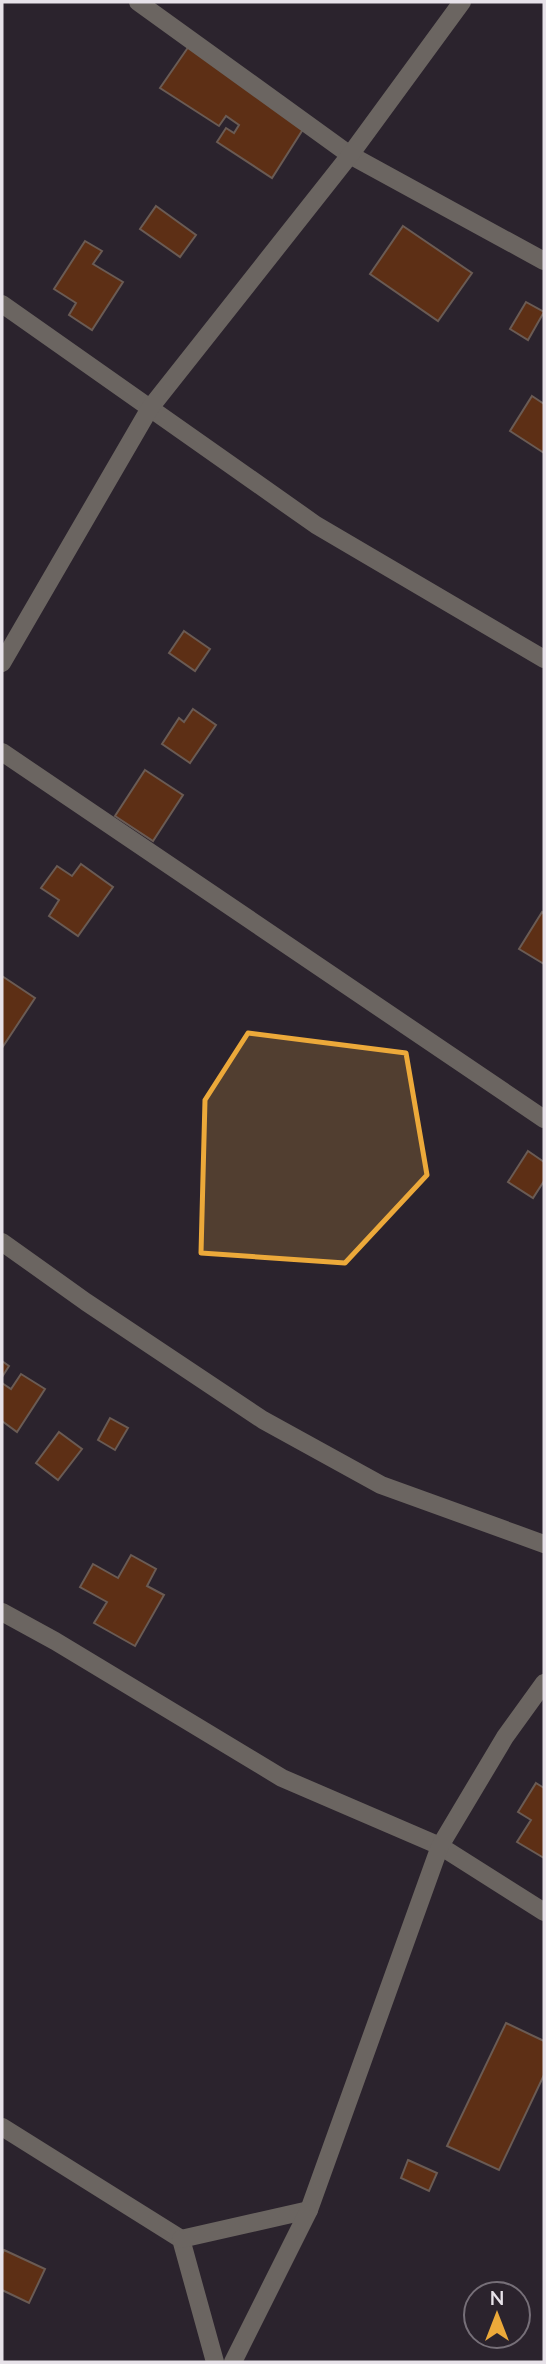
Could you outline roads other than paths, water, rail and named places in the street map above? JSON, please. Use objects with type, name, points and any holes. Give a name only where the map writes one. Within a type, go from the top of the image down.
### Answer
[{"type":"street","points":[[138,2],[350,155],[544,261]]},
{"type":"street","points":[[2,663],[150,408],[350,155],[462,2]]},
{"type":"street","points":[[2,304],[316,525],[544,659]]},
{"type":"street","points":[[2,752],[544,1119]]},
{"type":"street","points":[[2,1242],[262,1420],[381,1485],[544,1544]]},
{"type":"street","points":[[2,1612],[282,1778],[440,1846],[544,1912]]},
{"type":"street","points":[[233,2362],[309,2210],[440,1846],[505,1737],[544,1683]]},
{"type":"street","points":[[2,2126],[181,2239],[215,2362]]},
{"type":"street","points":[[181,2239],[309,2210]]}]
